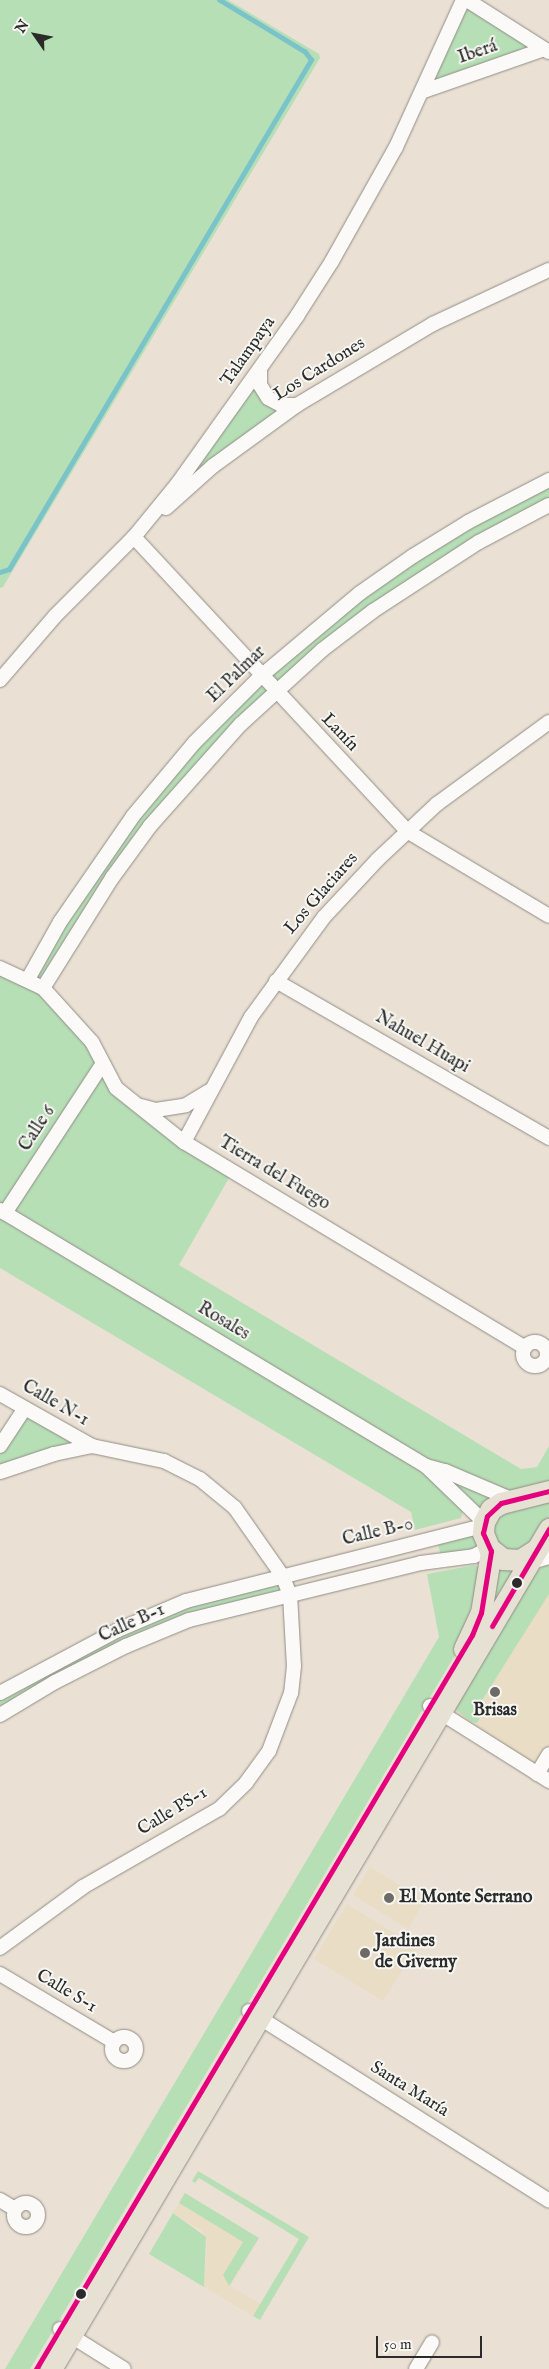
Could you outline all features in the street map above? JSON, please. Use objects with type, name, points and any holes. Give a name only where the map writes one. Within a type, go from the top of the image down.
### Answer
[{"type":"main road","points":[[436,1709],[481,1613],[490,1550],[484,1524],[496,1506],[549,1491]]},
{"type":"main road","points":[[36,2369],[65,2333],[436,1709],[535,1550],[543,1532],[540,1517],[529,1504],[515,1500]]},
{"type":"main road","points":[[490,1550],[535,1550]]},
{"type":"main road","points":[[51,2369],[65,2333]]},
{"type":"street","name":"Talampaya","points":[[0,680],[55,616],[134,537],[178,483],[260,370],[332,261],[424,92],[463,0]]},
{"type":"street","points":[[467,0],[546,51]]},
{"type":"street","name":"Iberá","points":[[424,92],[546,51]]},
{"type":"street","name":"Los Cardones","points":[[134,537],[213,466],[297,405],[434,324],[549,270]]},
{"type":"street","points":[[260,370],[260,385],[268,398],[281,405],[297,405]]},
{"type":"street","name":"El Palmar","points":[[28,978],[70,907],[133,816],[194,743],[261,676],[360,593],[413,556],[468,522],[549,480]]},
{"type":"street","points":[[44,988],[101,894],[150,826],[210,757],[274,692],[330,645],[425,575],[549,505]]},
{"type":"street","name":"Lanín","points":[[134,537],[274,692],[407,831],[549,916]]},
{"type":"street","name":"Los Glaciares","points":[[184,1142],[208,1092],[276,981],[351,888],[407,831],[469,778],[549,722]]},
{"type":"street","points":[[133,816],[150,826]]},
{"type":"street","name":"Tierra del Fuego","points":[[0,968],[28,978],[44,988],[75,1020],[92,1042],[116,1088],[184,1142],[525,1348]]},
{"type":"street","name":"Nahuel Huapi","points":[[276,981],[549,1138]]},
{"type":"street","name":"Calle 6","points":[[2,1212],[102,1064]]},
{"type":"street","points":[[134,1104],[156,1110],[186,1105],[208,1092]]},
{"type":"street","name":"Rosales","points":[[2,1212],[426,1466],[484,1524]]},
{"type":"street","name":"Calle N-1","points":[[0,1394],[92,1446]]},
{"type":"street","points":[[0,1446],[25,1408]]},
{"type":"street","points":[[0,1472],[54,1454],[92,1446]]},
{"type":"street","name":"Calle PS-1","points":[[0,1948],[83,1887],[218,1810],[246,1782],[269,1751],[290,1693],[294,1635],[290,1595],[282,1575],[235,1508],[200,1479],[164,1461],[92,1446]]},
{"type":"street","name":"Rosales","points":[[426,1466],[445,1471],[515,1500]]},
{"type":"street","name":"Calle B-0","points":[[282,1575],[484,1524]]},
{"type":"street","points":[[290,1595],[422,1563],[474,1556],[490,1550]]},
{"type":"street","name":"Calle B-1","points":[[0,1693],[48,1665],[186,1601],[282,1575]]},
{"type":"street","name":"Calle B-1","points":[[0,1715],[55,1682],[126,1646],[189,1620],[290,1595]]},
{"type":"street","points":[[48,1665],[55,1682]]},
{"type":"street","points":[[436,1709],[549,1781]]},
{"type":"street","points":[[537,1774],[549,1754]]},
{"type":"street","name":"Calle S-1","points":[[0,1974],[114,2042]]},
{"type":"street","name":"Santa María","points":[[254,2015],[549,2201]]},
{"type":"street","points":[[0,2200],[15,2209]]},
{"type":"street","points":[[65,2333],[124,2369]]},
{"type":"street","points":[[416,2369],[432,2342]]},
{"type":"shaded area","points":[[549,1557],[549,1754],[537,1774],[441,1712],[515,1583]]},
{"type":"shaded area","name":"El Monte Serrano","points":[[370,1867],[425,1901],[408,1929],[353,1895]]},
{"type":"shaded area","name":"Jardines de Giverny","points":[[347,1904],[417,1947],[383,2001],[314,1959]]},
{"type":"shaded area","points":[[185,2193],[259,2238],[230,2286],[260,2304],[253,2316],[204,2287],[207,2242],[202,2231],[173,2213]]},
{"type":"green space","points":[[0,0],[228,0],[319,54],[320,58],[3,587],[0,588]]},
{"type":"green space","points":[[463,0],[544,49],[424,91]]},
{"type":"green space","points":[[260,370],[268,398],[297,405],[213,466],[178,483]]},
{"type":"green space","points":[[549,480],[549,505],[322,650],[179,791],[44,988],[65,1009],[116,1088],[233,1171],[179,1265],[521,1469],[537,1467],[549,1446],[549,1557],[543,1558],[51,2369],[36,2369],[472,1635],[484,1540],[501,1503],[0,1210],[0,968],[28,978],[60,922],[194,743],[360,593]]},
{"type":"green space","points":[[0,1218],[399,1456],[427,1475],[463,1511],[461,1518],[415,1530],[411,1512],[0,1268]]},
{"type":"green space","points":[[25,1408],[92,1446],[0,1472],[0,1446]]},
{"type":"green space","points":[[442,1474],[492,1496],[480,1509]]},
{"type":"green space","points":[[474,1532],[477,1547],[441,1557],[438,1544]]},
{"type":"green space","points":[[549,1564],[549,1594],[474,1713],[480,1718],[477,1723],[472,1722],[456,1710],[455,1705],[537,1570]]},
{"type":"green space","points":[[475,1565],[480,1568],[464,1640],[30,2369],[5,2369],[439,1637],[427,1574]]},
{"type":"green space","points":[[282,1575],[290,1595],[189,1620],[0,1715],[0,1693],[118,1630]]},
{"type":"green space","points":[[198,2171],[309,2237],[260,2320],[253,2316],[299,2239],[199,2178],[195,2183],[192,2181]]},
{"type":"green space","points":[[185,2193],[259,2238],[229,2286],[223,2275],[243,2242],[179,2203]]},
{"type":"green space","points":[[173,2213],[206,2237],[204,2287],[149,2254]]},
{"type":"waterway","points":[[0,572],[9,569],[311,60],[305,52],[219,0]]},
{"type":"transit line","points":[[36,2369],[472,1635],[481,1613],[491,1551],[483,1533],[487,1516],[501,1503],[549,1491]]},
{"type":"transit line","points":[[492,1626],[549,1529]]},
{"type":"place","name":"Brisas","points":[[495,1692]]},
{"type":"place","name":"El Monte Serrano","points":[[389,1898]]},
{"type":"place","name":"Jardines de Giverny","points":[[365,1953]]}]
